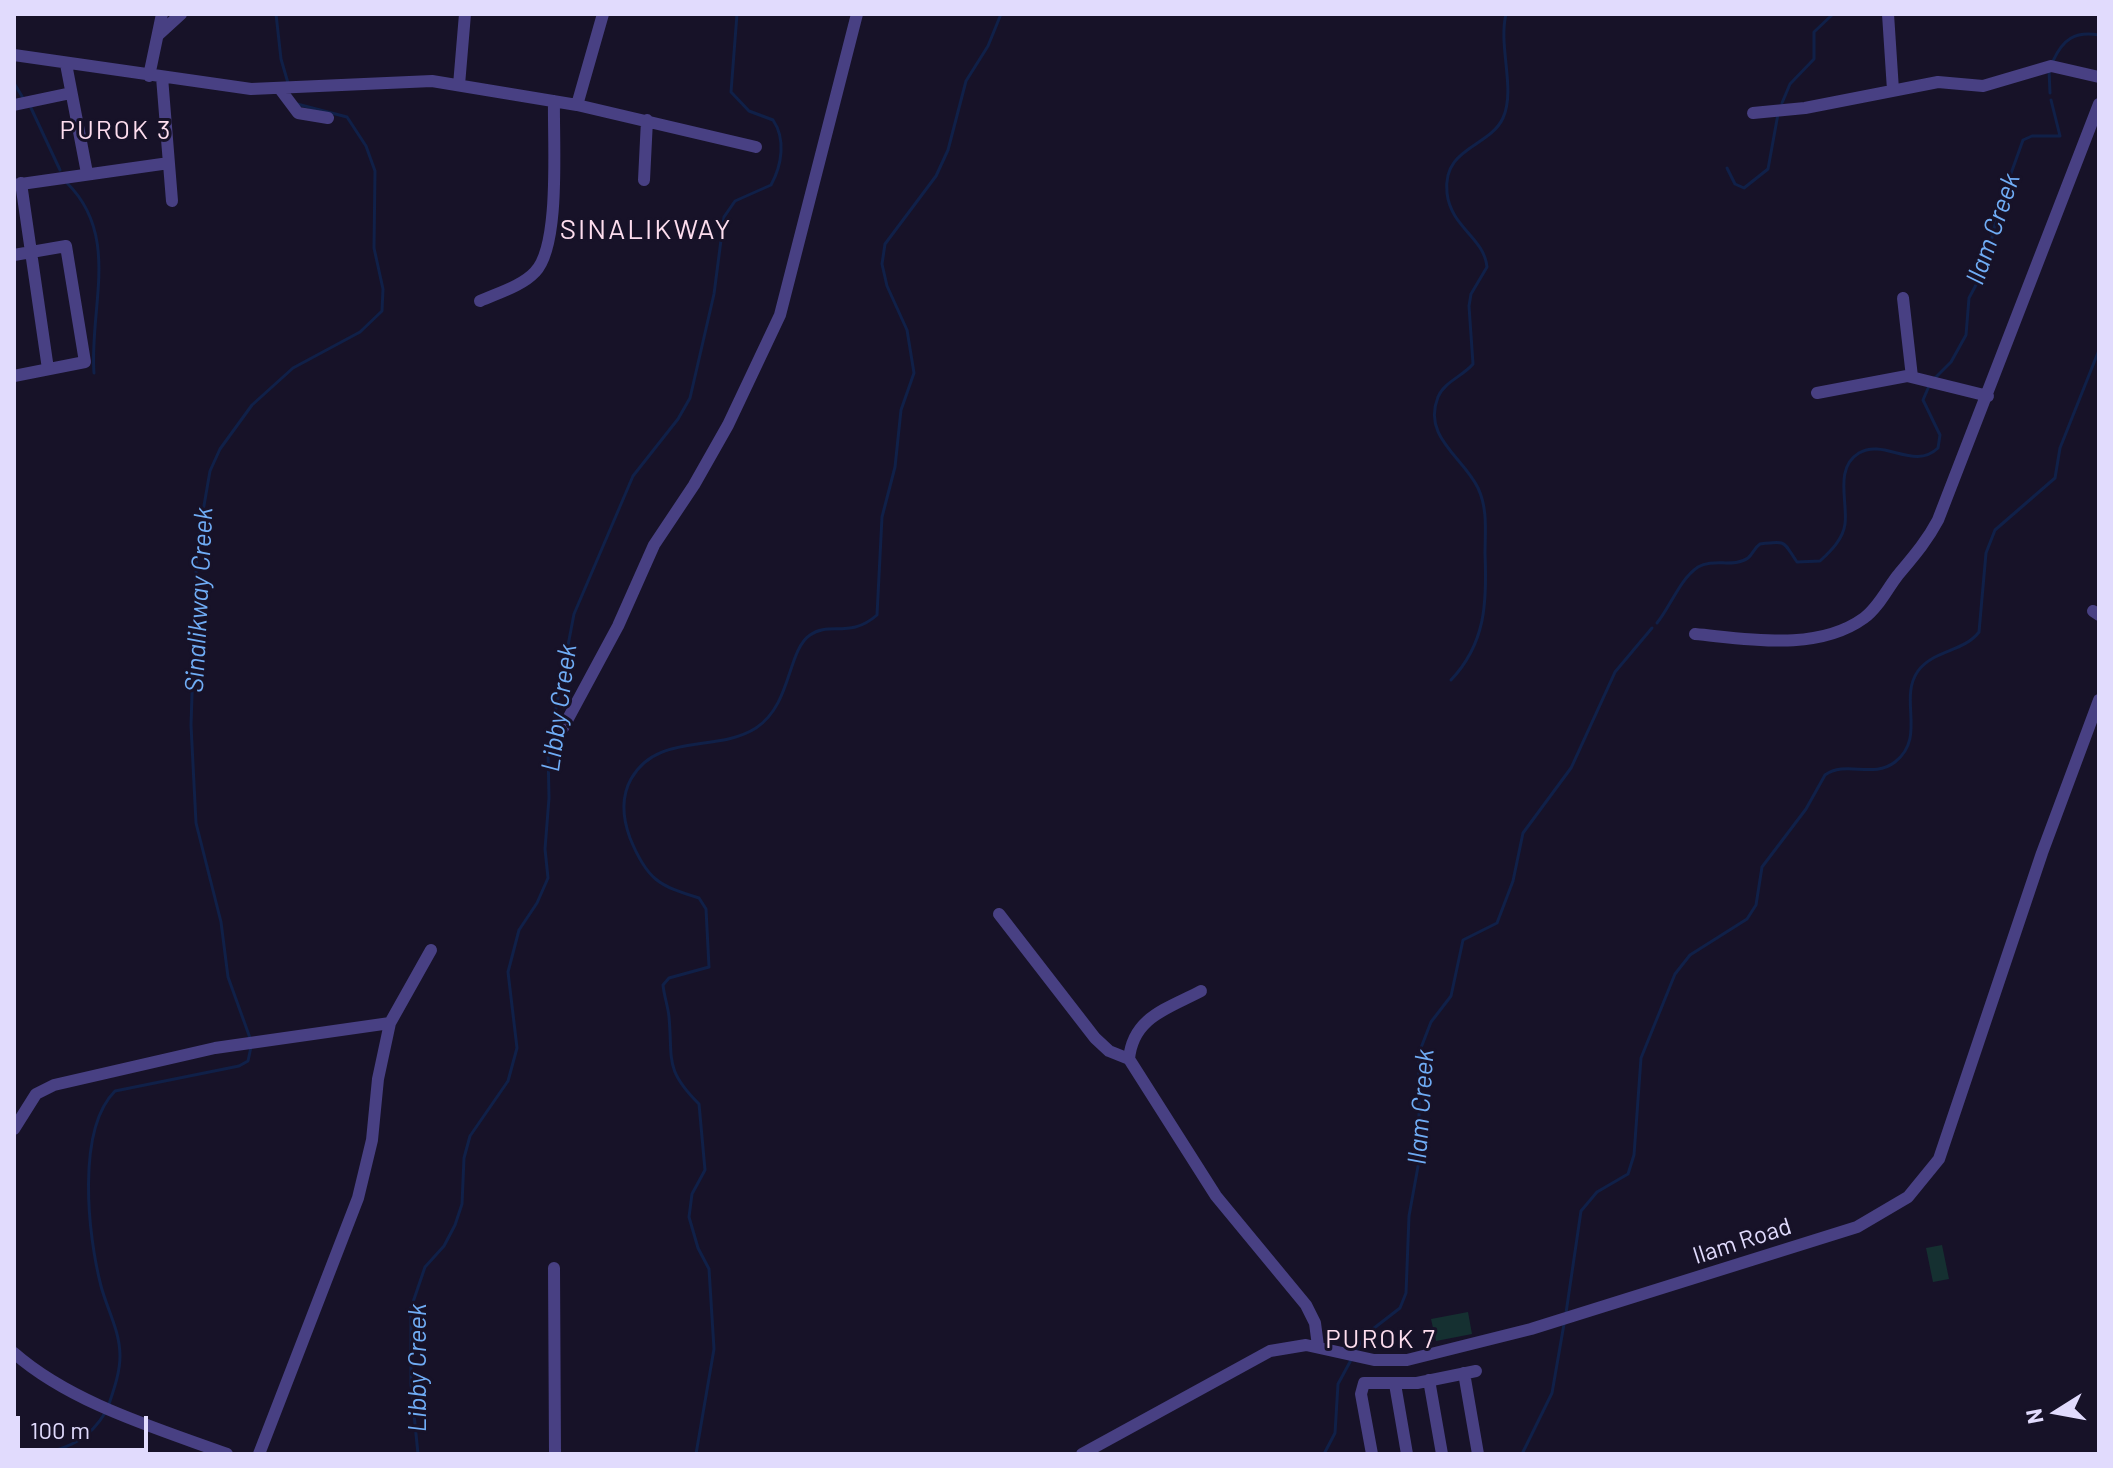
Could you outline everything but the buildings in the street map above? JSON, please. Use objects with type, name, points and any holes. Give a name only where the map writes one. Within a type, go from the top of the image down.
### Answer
[{"type":"street","points":[[158,35],[181,14]]},
{"type":"street","points":[[459,85],[465,14]]},
{"type":"street","points":[[577,105],[603,14]]},
{"type":"street","points":[[563,728],[618,626],[654,545],[694,485],[780,315],[857,14]]},
{"type":"street","points":[[1888,14],[1893,90]]},
{"type":"street","points":[[158,15],[155,76],[172,201]]},
{"type":"street","points":[[14,55],[221,87],[280,89],[408,80],[459,85],[577,105],[756,147]]},
{"type":"street","points":[[66,64],[87,173]]},
{"type":"street","points":[[1753,113],[1805,108],[1938,82],[1983,86],[2051,66],[2099,77]]},
{"type":"street","points":[[280,89],[298,113],[328,118]]},
{"type":"street","points":[[14,105],[71,93]]},
{"type":"street","points":[[480,301],[528,278],[537,271],[546,251],[554,101]]},
{"type":"street","points":[[1695,634],[1770,642],[1805,639],[1865,618],[1934,528],[1988,396],[2004,344],[2099,104]]},
{"type":"street","points":[[644,180],[647,120]]},
{"type":"street","points":[[48,369],[31,252],[17,184],[169,163]]},
{"type":"street","points":[[14,255],[66,246],[85,362],[14,376]]},
{"type":"street","points":[[1903,298],[1912,377]]},
{"type":"street","points":[[1817,393],[1912,377],[1926,383],[1988,396]]},
{"type":"street","name":"Ilam Road","points":[[1082,1454],[1270,1351],[1294,1346],[1318,1346],[1391,1361],[1438,1354],[1594,1311],[1804,1245],[1857,1227],[1908,1197],[1930,1175],[1955,1119],[2042,853],[2099,700]]},
{"type":"street","points":[[999,914],[1095,1038],[1109,1051],[1129,1059],[1180,1145],[1216,1196],[1306,1305],[1315,1323],[1318,1346]]},
{"type":"street","points":[[259,1454],[358,1198],[372,1140],[378,1079],[390,1023],[431,950]]},
{"type":"street","points":[[1129,1059],[1131,1044],[1143,1022],[1201,991]]},
{"type":"street","points":[[14,1129],[36,1094],[54,1085],[215,1048],[390,1023]]},
{"type":"street","points":[[554,1268],[555,1454]]},
{"type":"street","points":[[14,1353],[40,1375],[93,1403],[227,1454]]},
{"type":"street","points":[[1372,1454],[1362,1388],[1373,1381],[1395,1384],[1470,1372],[1478,1454]]},
{"type":"street","points":[[1429,1380],[1442,1454]]},
{"type":"street","points":[[1395,1384],[1407,1454]]},
{"type":"green space","points":[[1942,1245],[1949,1279],[1933,1282],[1926,1248]]},
{"type":"green space","points":[[1468,1312],[1472,1334],[1436,1341],[1431,1319]]},
{"type":"waterway","name":"Sinalikway Creek","points":[[276,14],[281,59],[288,83]]},
{"type":"waterway","name":"Libby Creek","points":[[418,1454],[411,1384],[411,1308],[425,1267],[444,1246],[455,1225],[462,1204],[464,1158],[470,1136],[508,1081],[517,1048],[508,972],[519,930],[537,903],[548,878],[545,849],[549,798],[548,750],[574,614],[633,476],[678,419],[690,398],[714,294],[724,217],[735,201],[771,185],[780,161],[780,135],[773,120],[749,111],[731,92],[737,14]]},
{"type":"waterway","points":[[696,1454],[714,1349],[709,1269],[698,1248],[689,1217],[692,1194],[705,1170],[699,1104],[680,1082],[672,1064],[663,985],[669,978],[709,967],[706,909],[699,898],[664,885],[642,863],[626,823],[626,793],[642,764],[656,755],[740,735],[768,718],[783,692],[797,653],[810,635],[825,629],[858,626],[877,615],[882,517],[895,467],[901,410],[914,373],[907,330],[887,286],[882,264],[885,244],[936,176],[948,150],[966,81],[988,46],[1001,14]]},
{"type":"waterway","points":[[1451,680],[1471,651],[1482,621],[1485,521],[1478,488],[1446,446],[1435,424],[1435,411],[1441,392],[1473,364],[1469,306],[1471,294],[1487,267],[1480,248],[1450,205],[1447,178],[1459,157],[1496,128],[1507,107],[1506,14]]},
{"type":"waterway","points":[[1782,103],[1790,84],[1814,59],[1814,32],[1833,14]]},
{"type":"waterway","name":"Ilam Creek","points":[[2053,61],[2071,38],[2083,34],[2099,35]]},
{"type":"waterway","name":"Ilam Creek","points":[[2049,70],[2050,93]]},
{"type":"waterway","points":[[14,83],[23,98]]},
{"type":"waterway","name":"Ilam Creek","points":[[1934,379],[1951,362],[1966,335],[1969,298],[1985,268],[1999,207],[2023,140],[2032,136],[2060,136],[2051,100]]},
{"type":"waterway","name":"Sinalikway Creek","points":[[250,1038],[228,977],[221,922],[196,823],[191,725],[197,546],[210,471],[220,449],[252,405],[293,368],[360,332],[382,311],[383,289],[374,248],[375,171],[366,146],[347,117],[297,104]]},
{"type":"waterway","points":[[31,108],[60,170]]},
{"type":"waterway","points":[[1727,168],[1735,184],[1744,188],[1768,169],[1778,114]]},
{"type":"waterway","points":[[67,183],[83,204],[93,226],[98,249],[94,373]]},
{"type":"waterway","points":[[1566,1313],[1581,1211],[1597,1192],[1628,1174],[1634,1155],[1641,1058],[1675,974],[1690,955],[1747,919],[1756,905],[1762,867],[1806,809],[1825,775],[1842,769],[1887,767],[1904,752],[1911,730],[1910,694],[1918,671],[1924,664],[1965,644],[1979,632],[1986,553],[1995,530],[2055,478],[2060,448],[2099,350]]},
{"type":"waterway","name":"Ilam Creek","points":[[1657,623],[1691,572],[1704,564],[1742,561],[1760,544],[1776,542],[1787,546],[1797,562],[1820,561],[1836,544],[1844,529],[1844,476],[1851,459],[1869,449],[1919,456],[1938,448],[1940,435],[1923,400],[1929,386]]},
{"type":"waterway","name":"Ilam Creek","points":[[1356,1349],[1369,1332],[1400,1308],[1406,1293],[1409,1216],[1419,1161],[1419,1053],[1431,1022],[1451,996],[1463,940],[1497,923],[1513,881],[1523,833],[1571,768],[1615,672],[1652,628]]},
{"type":"waterway","name":"Sinalikway Creek","points":[[109,1404],[120,1356],[116,1329],[96,1265],[88,1184],[95,1131],[103,1109],[115,1091],[239,1066],[248,1061],[251,1047]]},
{"type":"waterway","points":[[1522,1454],[1552,1393],[1564,1324]]},
{"type":"waterway","name":"Ilam Creek","points":[[1324,1454],[1335,1433],[1338,1384],[1351,1360]]},
{"type":"waterway","name":"Sinalikway Creek","points":[[43,1454],[79,1440],[93,1429],[105,1413]]},
{"type":"district","name":"PUROK 3","points":[[116,130]]},
{"type":"district","name":"SINALIKWAY","points":[[646,230]]},
{"type":"district","name":"PUROK 7","points":[[1381,1339]]}]
